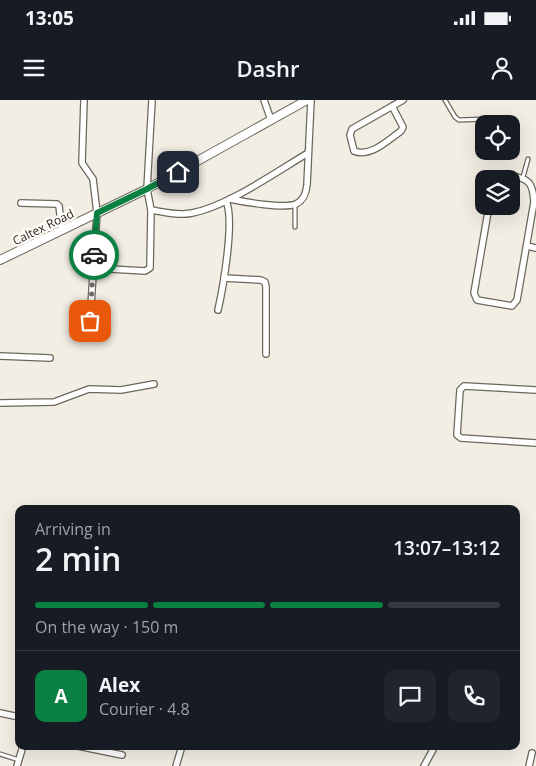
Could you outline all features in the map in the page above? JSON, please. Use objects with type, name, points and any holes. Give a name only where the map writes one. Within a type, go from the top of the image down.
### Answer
[{"type":"street","points":[[84,100],[82,163],[93,179],[97,213],[90,321]]},
{"type":"street","points":[[93,268],[148,270],[150,258],[150,210],[147,189],[152,100]]},
{"type":"street","points":[[264,100],[271,120]]},
{"type":"street","name":"Caltex Road","points":[[0,260],[147,189],[307,100]]},
{"type":"street","points":[[228,200],[287,206],[295,204],[304,197],[307,191],[311,100]]},
{"type":"street","points":[[392,106],[403,127],[401,131],[370,152],[354,151],[350,135],[352,130],[392,106],[403,100]]},
{"type":"street","points":[[150,210],[182,214],[192,213],[228,200],[308,153]]},
{"type":"street","points":[[487,215],[474,293],[477,300],[512,306],[517,300],[534,202],[532,187],[529,182],[520,177]]},
{"type":"street","points":[[218,310],[224,278],[230,211],[228,200]]},
{"type":"street","points":[[21,203],[57,204],[62,230]]},
{"type":"street","points":[[526,246],[536,248]]},
{"type":"street","points":[[224,278],[261,280],[265,282],[266,354]]},
{"type":"street","points":[[0,356],[50,358]]},
{"type":"street","points":[[0,403],[54,402],[89,389],[121,390],[154,384]]},
{"type":"street","points":[[536,390],[461,387],[457,434],[461,438],[536,443]]},
{"type":"street","points":[[0,713],[15,716]]},
{"type":"street","points":[[18,763],[22,750]]},
{"type":"street","points":[[98,750],[122,755]]},
{"type":"street","points":[[176,766],[181,750]]},
{"type":"street","points":[[424,766],[433,750]]},
{"type":"street","points":[[530,766],[532,753]]},
{"type":"lane","points":[[445,100],[457,119],[475,119]]},
{"type":"lane","points":[[523,177],[528,159]]},
{"type":"lane","points":[[295,204],[295,227]]},
{"type":"lane","points":[[0,754],[18,763]]},
{"type":"way so far","points":[[90,321],[94,255]]},
{"type":"route","points":[[94,255],[97,213],[178,172]]}]
